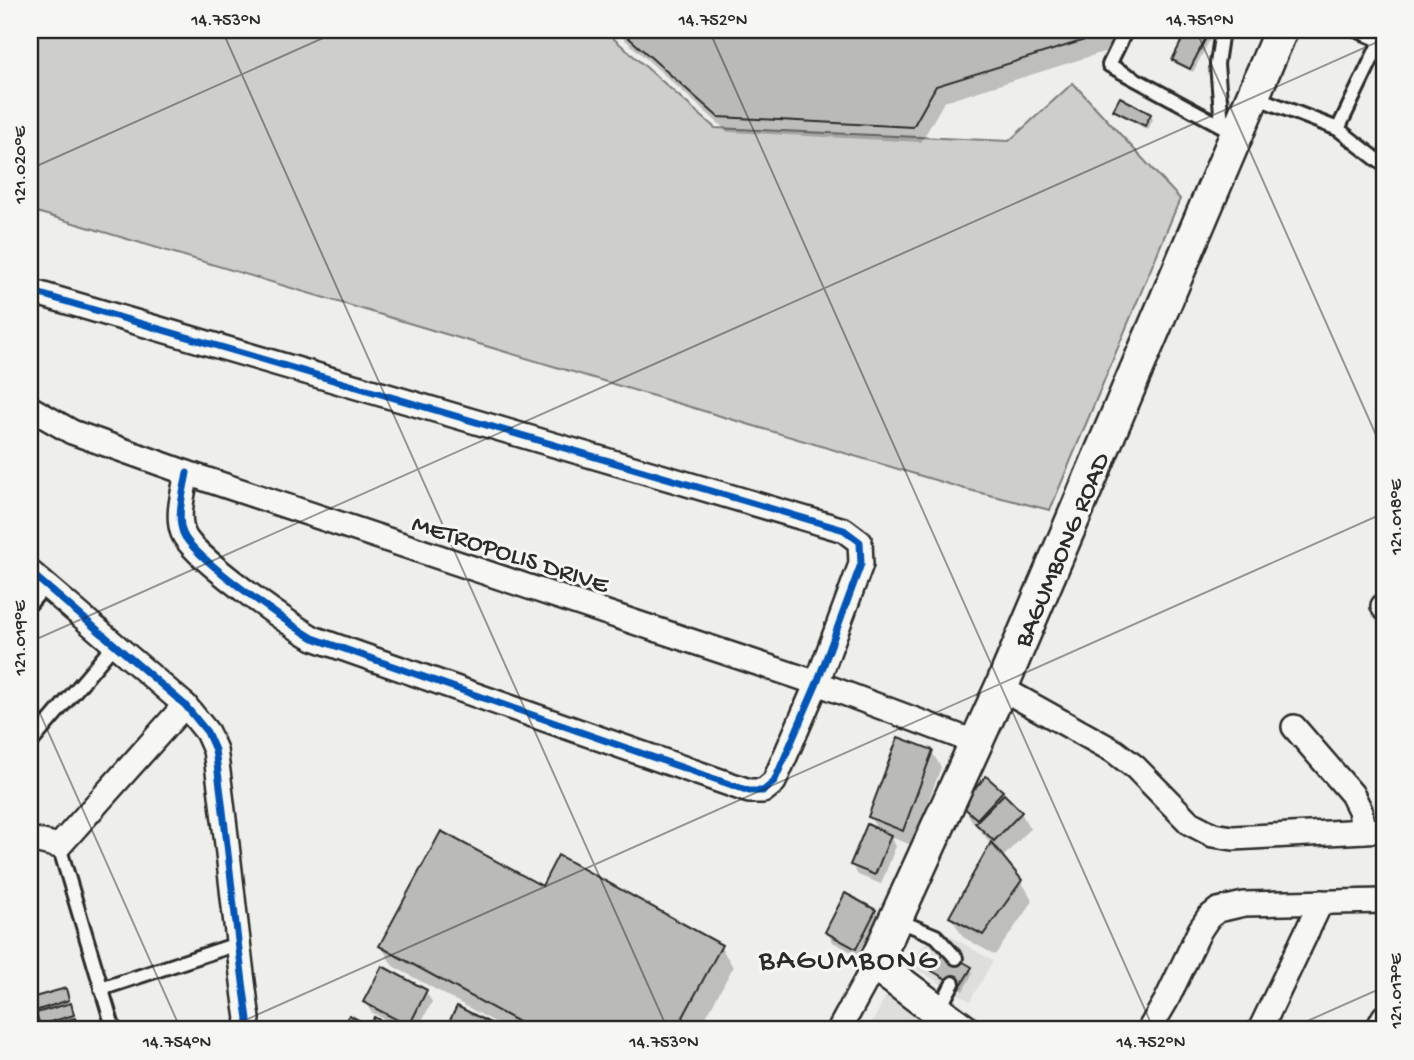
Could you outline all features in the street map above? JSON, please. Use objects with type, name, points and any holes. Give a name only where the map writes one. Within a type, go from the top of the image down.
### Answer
[{"type":"main road","name":"BAGUMBONG ROAD","points":[[875,964],[1001,688],[1229,129],[1253,96],[1281,30]]},
{"type":"main road","points":[[875,964],[963,1030]]},
{"type":"street","points":[[30,291],[844,530],[860,542],[861,564],[817,683],[774,782],[763,791],[749,791],[313,638],[282,620],[194,549],[183,533],[180,513],[187,473]]},
{"type":"street","name":"METROPOLIS DRIVE","points":[[30,408],[72,432],[187,473],[817,683],[977,743]]},
{"type":"street","points":[[38,578],[185,705],[207,732],[215,750],[248,1019],[246,1030]]},
{"type":"street","points":[[1001,688],[1114,751],[1135,767],[1190,823],[1213,835],[1233,838],[1374,831]]},
{"type":"street","points":[[30,839],[59,846],[185,705]]},
{"type":"street","points":[[1294,727],[1352,794],[1374,831]]},
{"type":"street","points":[[1157,1027],[1200,930],[1218,910],[1244,904],[1384,901]]},
{"type":"street","points":[[1260,1030],[1321,902]]},
{"type":"street","points":[[839,1030],[875,964]]},
{"type":"street","points":[[1377,1030],[1384,1017]]},
{"type":"lane","points":[[1126,30],[1110,65],[1229,129]]},
{"type":"lane","points":[[1222,30],[1217,64],[1229,129]]},
{"type":"lane","points":[[1338,129],[1383,41],[1356,30]]},
{"type":"lane","points":[[1253,96],[1338,129],[1384,165]]},
{"type":"lane","points":[[30,604],[38,578]]},
{"type":"lane","points":[[30,744],[114,645]]},
{"type":"lane","points":[[59,846],[114,1030]]},
{"type":"lane","points":[[895,919],[936,936],[956,958]]},
{"type":"lane","points":[[101,989],[237,944]]},
{"type":"lane","points":[[938,1012],[953,983]]},
{"type":"shaded area","points":[[30,30],[604,30],[715,128],[1009,141],[1073,83],[1180,199],[1050,510],[965,489],[30,210]]},
{"type":"shaded area","points":[[935,927],[993,961],[970,1001],[911,966]]},
{"type":"shaded area","points":[[887,994],[938,1030],[868,1030]]},
{"type":"building","points":[[620,30],[1101,30],[1098,36],[936,86],[913,127],[718,117]]},
{"type":"building","points":[[1187,30],[1210,30],[1190,69],[1172,60]]},
{"type":"building","points":[[1120,97],[1151,114],[1145,126],[1113,110]]},
{"type":"building","points":[[898,737],[933,750],[903,831],[868,817]]},
{"type":"building","points":[[986,776],[1003,791],[977,819],[961,805]]},
{"type":"building","points":[[1004,794],[1022,812],[994,841],[975,823]]},
{"type":"building","points":[[867,824],[891,835],[875,875],[850,865]]},
{"type":"building","points":[[441,831],[542,886],[558,855],[722,945],[676,1030],[533,1030],[379,946]]},
{"type":"building","points":[[991,842],[1022,880],[983,935],[949,917]]},
{"type":"building","points":[[845,893],[876,910],[856,949],[825,932]]},
{"type":"building","points":[[32,900],[36,913],[30,915],[30,901]]},
{"type":"building","points":[[944,951],[972,967],[960,987],[932,971]]},
{"type":"building","points":[[382,966],[427,990],[409,1026],[363,1002]]},
{"type":"building","points":[[66,988],[69,1000],[35,1011],[31,998]]},
{"type":"building","points":[[71,1003],[74,1015],[40,1025],[36,1013]]},
{"type":"building","points":[[457,1006],[496,1026],[494,1030],[445,1030]]},
{"type":"building","points":[[349,1015],[370,1026],[374,1017],[394,1028],[397,1022],[411,1030],[340,1030]]},
{"type":"building","points":[[75,1018],[78,1030],[40,1028]]},
{"type":"cycle path","points":[[30,291],[844,530],[860,542],[861,564],[817,683],[774,782],[763,791],[749,791],[313,638],[221,573],[190,544],[183,533],[180,519],[187,473]]},
{"type":"cycle path","points":[[30,572],[185,705],[207,732],[215,750],[220,783],[248,1019],[246,1030]]},
{"type":"district","name":"BAGUMBONG","points":[[849,958]]}]
